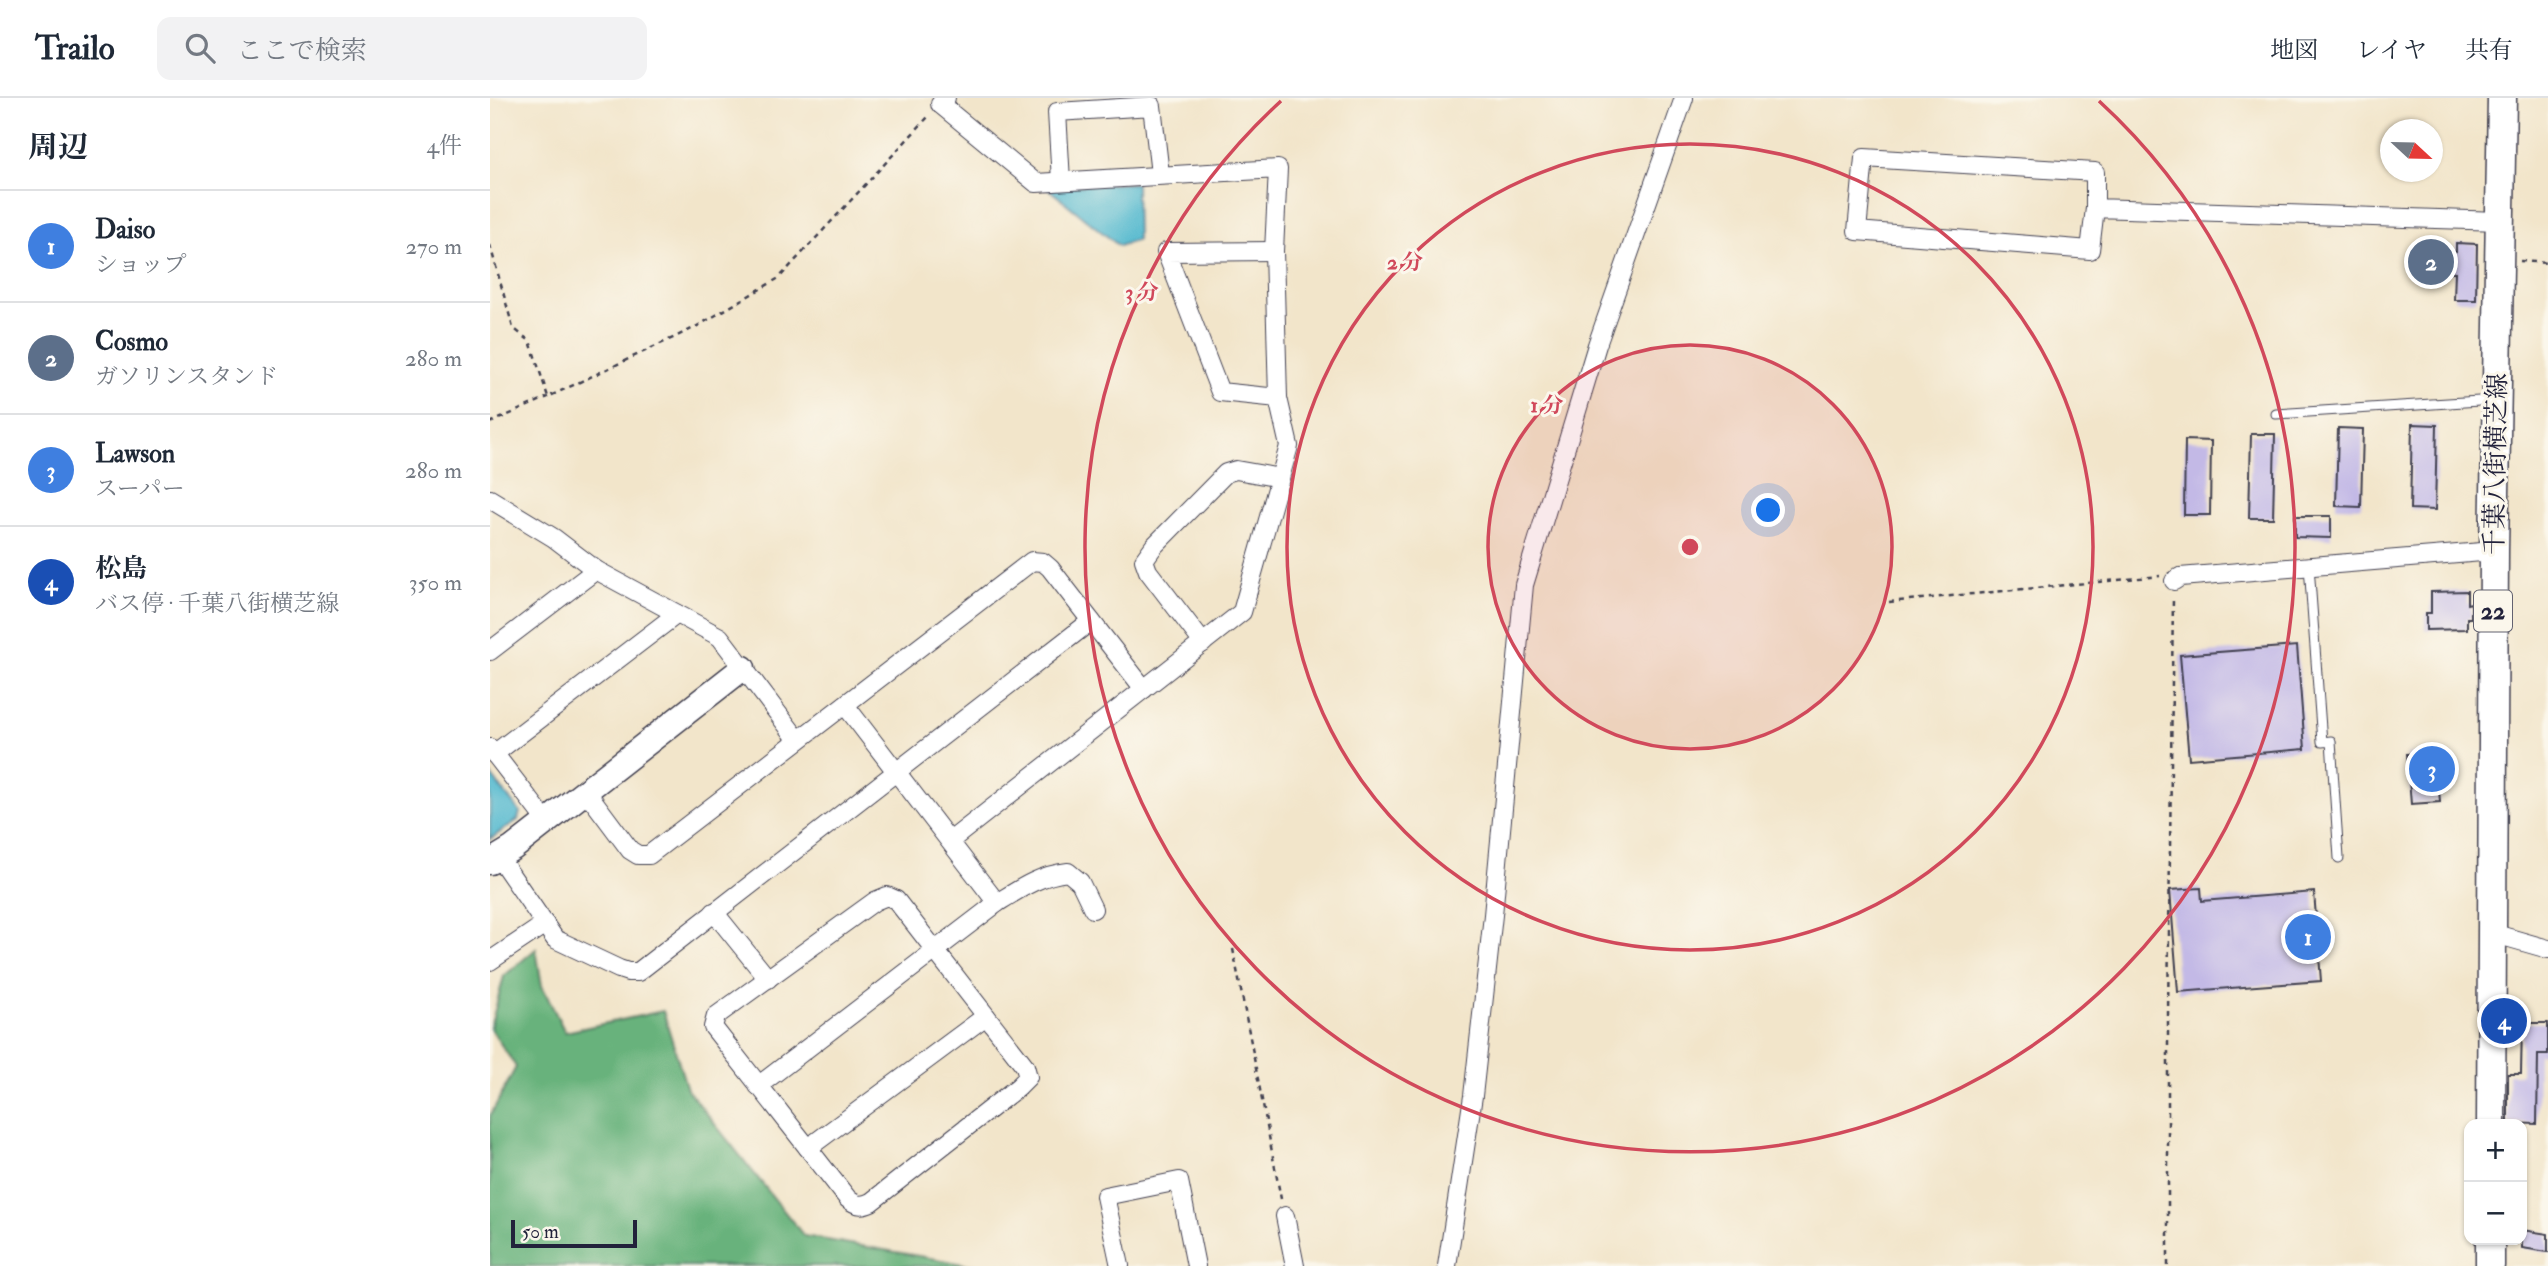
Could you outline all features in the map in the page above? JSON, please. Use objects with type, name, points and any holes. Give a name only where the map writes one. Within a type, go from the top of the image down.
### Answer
[{"type":"main road","name":"千葉八街横芝線","points":[[2491,1119],[2494,551],[2502,98]]},
{"type":"main road","points":[[2490,1245],[2490,1266]]},
{"type":"street","points":[[1447,1266],[1473,1096],[1524,585],[1597,345],[1684,98]]},
{"type":"street","points":[[943,101],[1036,183],[1278,169],[1274,251],[1278,398],[1289,446],[1242,612],[950,841]]},
{"type":"street","points":[[1061,181],[1057,112],[1071,111],[1152,106],[1160,174]]},
{"type":"street","points":[[1864,158],[2095,172],[2095,208],[2090,250],[1857,232],[1864,158]]},
{"type":"street","points":[[2095,208],[2500,221]]},
{"type":"street","points":[[1274,251],[1166,252],[1220,392],[1278,398]]},
{"type":"street","points":[[1202,643],[1148,571],[1144,560],[1154,546],[1226,472],[1280,478]]},
{"type":"street","points":[[490,499],[554,538],[596,570],[720,637],[798,740]]},
{"type":"street","points":[[2174,581],[2180,577],[2494,551]]},
{"type":"street","points":[[586,791],[630,850],[639,855],[649,855],[1032,561],[1043,562],[1050,568],[1144,689]]},
{"type":"street","points":[[490,651],[596,570]]},
{"type":"street","points":[[547,822],[492,751],[677,614]]},
{"type":"street","points":[[743,668],[547,822],[494,859],[555,939],[619,969],[638,972],[1091,621]]},
{"type":"street","points":[[845,705],[998,903]]},
{"type":"street","points":[[758,1086],[935,950],[1031,881],[1069,872],[1080,881],[1093,909]]},
{"type":"street","points":[[887,896],[896,900],[935,950],[1025,1066],[1028,1077],[871,1202],[855,1205],[713,1027],[716,1016],[768,979],[875,901],[887,896]]},
{"type":"street","points":[[714,912],[768,979]]},
{"type":"street","points":[[490,961],[545,924]]},
{"type":"street","points":[[2492,933],[2548,949]]},
{"type":"street","points":[[808,1148],[986,1016]]},
{"type":"street","points":[[1120,1266],[1105,1195],[1179,1181],[1196,1266]]},
{"type":"street","points":[[1285,1216],[1294,1266]]},
{"type":"lane","points":[[2276,414],[2497,400]]},
{"type":"lane","points":[[2309,566],[2322,742],[2331,741],[2339,858]]},
{"type":"path","points":[[490,423],[694,328],[779,278],[943,101]]},
{"type":"path","points":[[490,245],[513,328],[530,341],[548,397]]},
{"type":"path","points":[[2499,260],[2548,263]]},
{"type":"path","points":[[1889,602],[2156,575],[2174,581],[2168,1015],[2168,1266]]},
{"type":"path","points":[[1233,949],[1285,1216]]},
{"type":"green space","points":[[536,949],[542,986],[565,1032],[663,1011],[687,1089],[804,1236],[976,1266],[490,1266],[490,1116],[516,1067],[490,1028],[504,976]]},
{"type":"water","points":[[1136,183],[1137,240],[1119,246],[1046,187]]},
{"type":"water","points":[[490,774],[520,812],[518,820],[490,839]]},
{"type":"building","points":[[2456,243],[2477,244],[2476,300],[2454,300],[2455,272],[2424,271],[2425,251],[2456,252]]},
{"type":"building","points":[[2412,424],[2437,425],[2435,510],[2410,509]]},
{"type":"building","points":[[2338,428],[2363,429],[2361,507],[2336,506]]},
{"type":"building","points":[[2251,434],[2275,434],[2273,518],[2249,518]]},
{"type":"building","points":[[2185,440],[2211,441],[2210,515],[2184,515]]},
{"type":"building","points":[[2295,516],[2331,516],[2331,538],[2295,537]]},
{"type":"building","points":[[2467,591],[2467,604],[2471,603],[2471,618],[2467,618],[2467,629],[2426,630],[2426,613],[2431,613],[2431,592]]},
{"type":"building","points":[[2297,646],[2305,749],[2189,759],[2180,655]]},
{"type":"building","points":[[2436,752],[2440,802],[2411,804],[2407,754]]},
{"type":"building","points":[[2201,888],[2202,901],[2314,892],[2321,981],[2178,992],[2170,890]]},
{"type":"building","points":[[2522,1023],[2548,1023],[2548,1054],[2538,1054],[2537,1124],[2527,1124],[2527,1119],[2508,1119],[2508,1074],[2521,1074]]},
{"type":"building","points":[[2527,1231],[2548,1234],[2548,1252],[2522,1248],[2522,1245],[2527,1245]]},
{"type":"place","name":"Cosmo","points":[[2431,262]]},
{"type":"place","name":"Lawson","points":[[2432,769]]},
{"type":"place","name":"Daiso","points":[[2308,937]]},
{"type":"place","name":"松島","points":[[2504,1021]]}]
